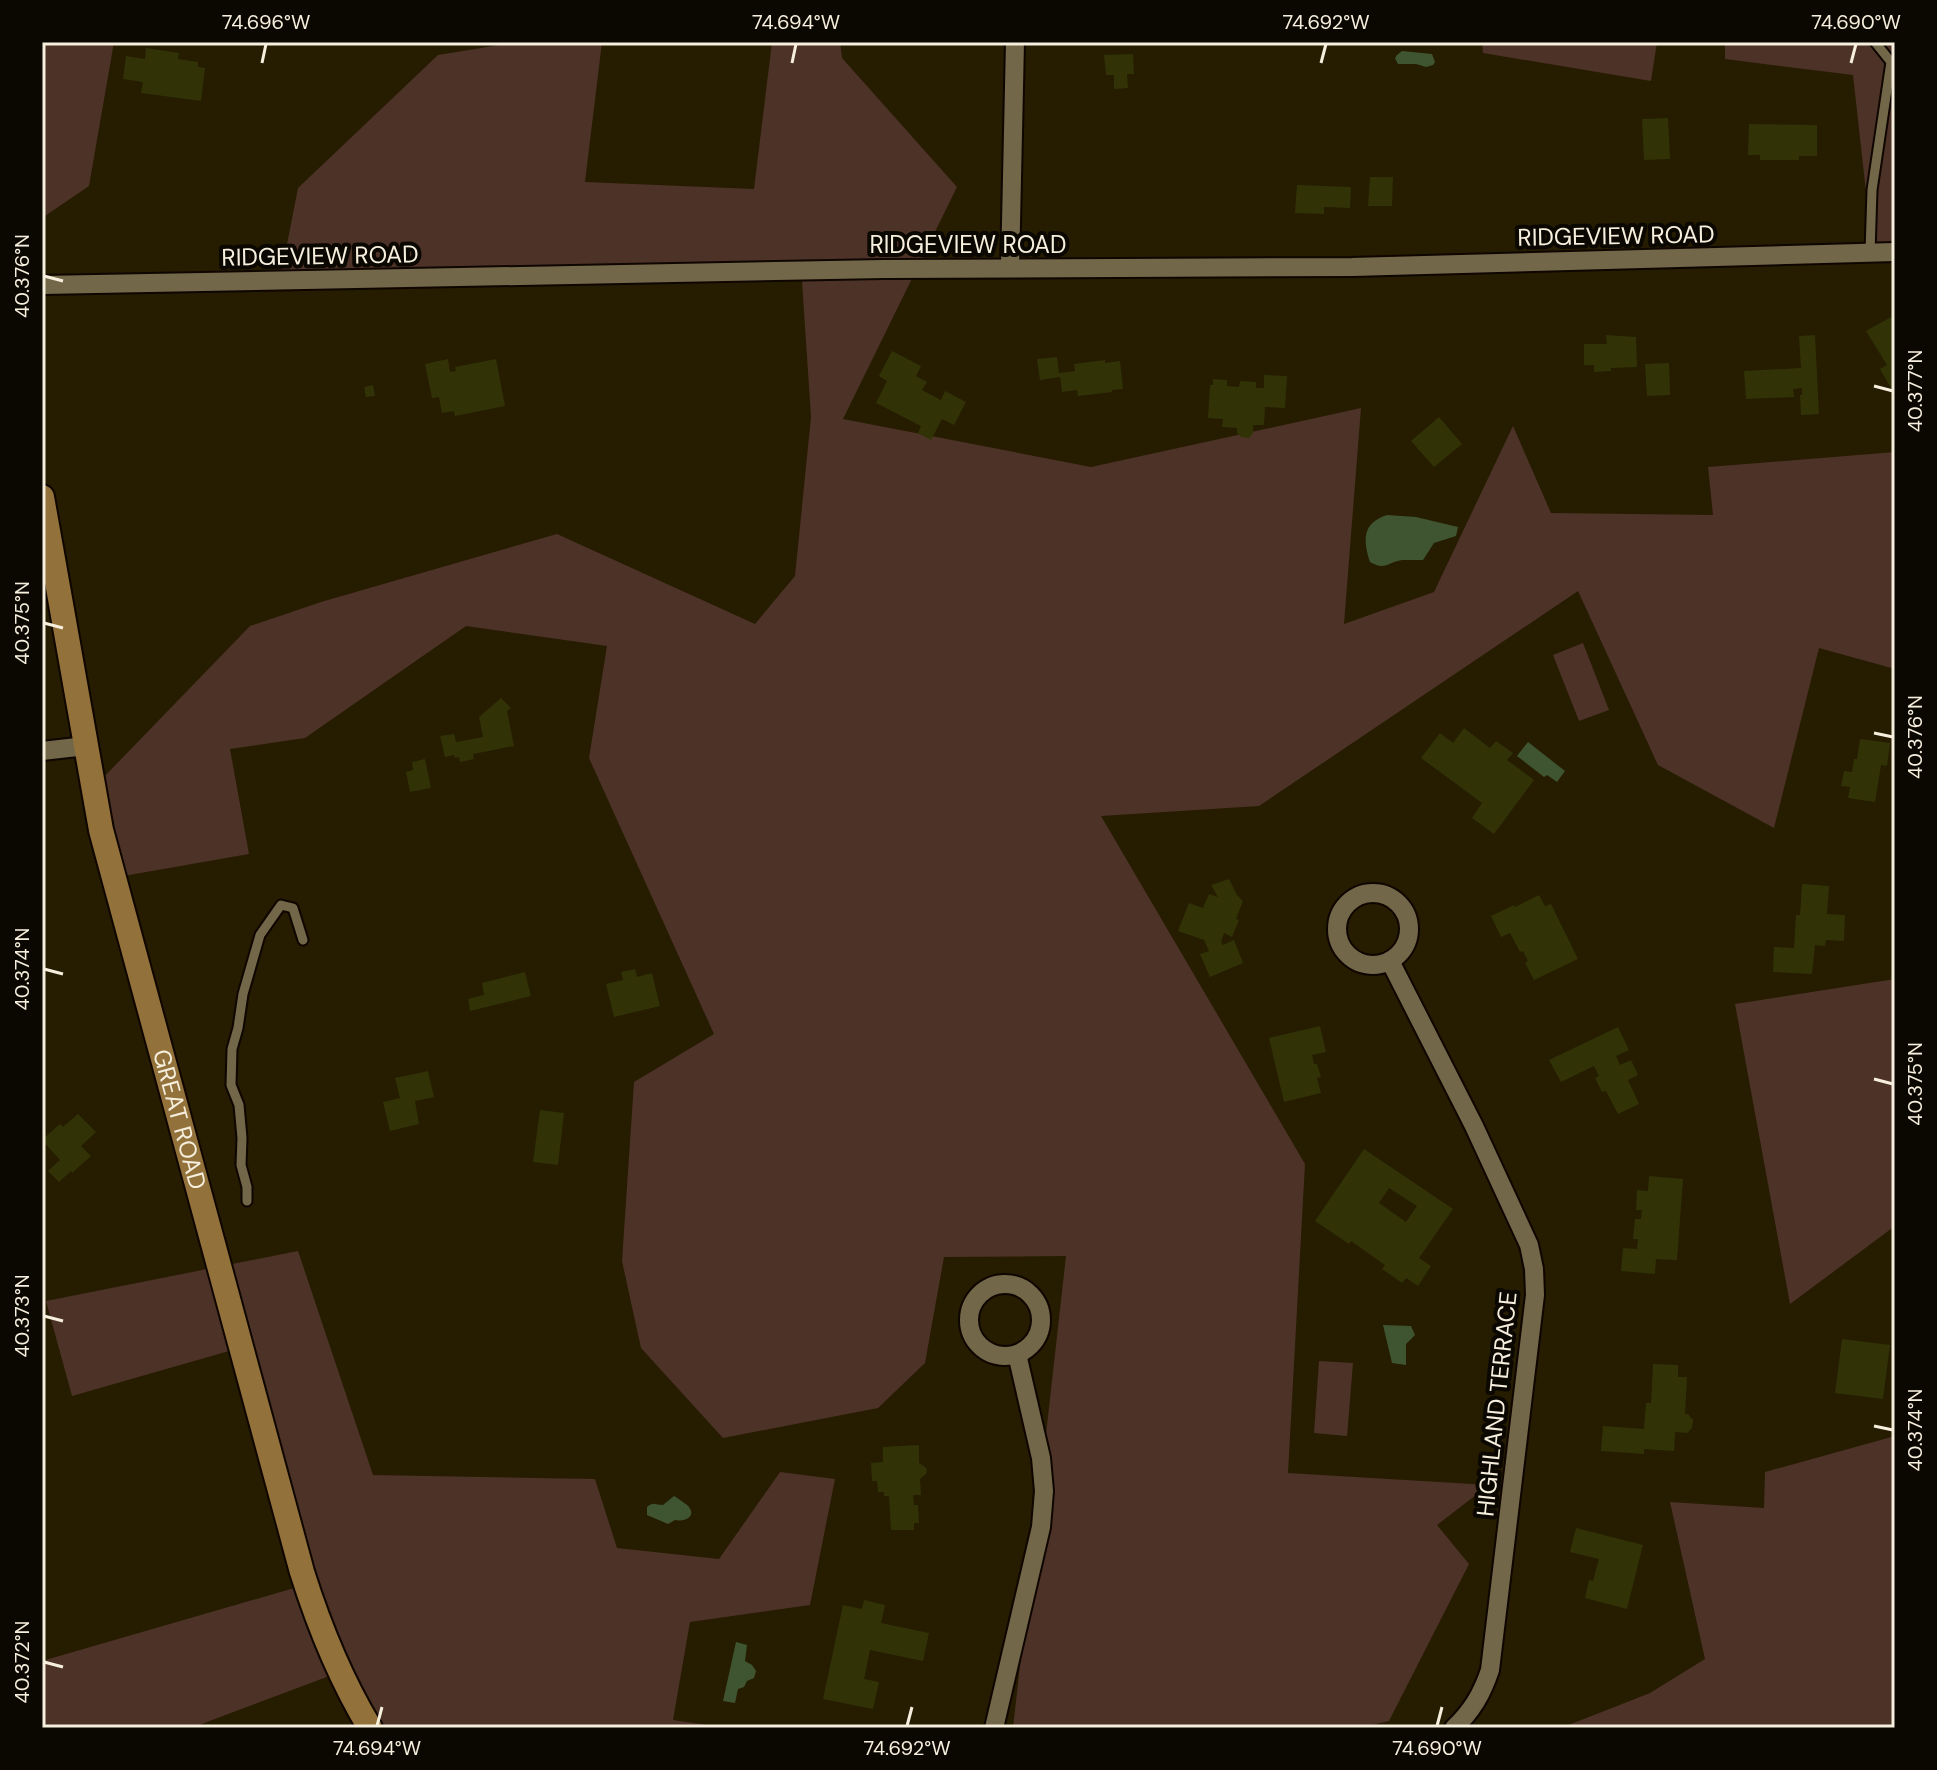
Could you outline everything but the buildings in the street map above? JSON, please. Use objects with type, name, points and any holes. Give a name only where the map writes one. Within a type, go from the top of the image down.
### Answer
[{"type":"street","points":[[1010,268],[1015,42]]},
{"type":"street","name":"RIDGEVIEW ROAD","points":[[42,285],[884,269],[1352,267],[1895,252]]},
{"type":"street","name":"GREAT ROAD","points":[[42,497],[46,537],[101,830],[302,1572],[315,1613],[339,1669],[370,1728]]},
{"type":"street","points":[[42,751],[86,746]]},
{"type":"street","name":"HIGHLAND TERRACE","points":[[1390,961],[1480,1139],[1529,1245],[1534,1269],[1535,1295],[1490,1670],[1481,1694],[1454,1728]]},
{"type":"street","points":[[997,1284],[1012,1284],[1026,1290],[1041,1313],[1037,1338],[1029,1348],[1017,1354],[1003,1357],[988,1352],[977,1343],[970,1330],[969,1315],[974,1301],[984,1290],[997,1284]]},
{"type":"street","points":[[994,1728],[1041,1527],[1044,1491],[1041,1458],[1017,1354]]},
{"type":"lane","points":[[1870,253],[1872,190],[1891,62],[1875,42]]},
{"type":"lane","points":[[247,1201],[241,1165],[239,1105],[231,1085],[232,1049],[243,994],[260,935],[281,905],[293,908],[303,940]]},
{"type":"shaded area","points":[[42,42],[114,42],[89,186],[42,218]]},
{"type":"shaded area","points":[[517,42],[602,42],[585,182],[754,189],[772,42],[840,42],[842,58],[957,187],[843,419],[1091,467],[1361,408],[1344,624],[1434,592],[1513,426],[1551,513],[1713,515],[1708,467],[1895,452],[1895,669],[1819,648],[1774,828],[1658,765],[1578,591],[1259,806],[1101,816],[1305,1164],[1288,1473],[1489,1485],[1437,1525],[1469,1564],[1389,1721],[1359,1728],[1013,1728],[1066,1256],[944,1257],[925,1363],[878,1408],[723,1438],[641,1348],[622,1261],[634,1082],[714,1034],[589,758],[607,646],[466,626],[305,738],[230,749],[249,854],[112,878],[99,782],[250,626],[321,602],[557,534],[755,624],[795,576],[811,417],[802,281],[279,285],[298,188],[438,55]]},
{"type":"shaded area","points":[[1482,42],[1657,42],[1651,81],[1483,53]]},
{"type":"shaded area","points":[[1725,42],[1895,42],[1895,247],[1872,246],[1853,75],[1725,59]]},
{"type":"shaded area","points":[[1402,51],[1432,54],[1435,62],[1426,67],[1398,64],[1395,58]]},
{"type":"shaded area","points":[[1387,515],[1416,517],[1458,527],[1456,536],[1434,543],[1423,560],[1375,565],[1370,562],[1366,533],[1373,523]]},
{"type":"shaded area","points":[[1583,643],[1609,710],[1579,721],[1553,655]]},
{"type":"shaded area","points":[[1528,742],[1565,771],[1557,782],[1547,775],[1544,777],[1517,756]]},
{"type":"shaded area","points":[[1895,979],[1895,1226],[1790,1304],[1735,1004]]},
{"type":"shaded area","points":[[298,1251],[373,1475],[595,1479],[617,1548],[719,1559],[780,1472],[835,1479],[810,1605],[690,1622],[673,1720],[727,1728],[383,1728],[340,1672],[191,1728],[42,1728],[42,1661],[308,1584],[243,1347],[72,1396],[46,1301]]},
{"type":"shaded area","points":[[1383,1325],[1411,1326],[1415,1335],[1406,1344],[1406,1365],[1392,1363]]},
{"type":"shaded area","points":[[1319,1361],[1353,1363],[1347,1436],[1314,1433]]},
{"type":"shaded area","points":[[1895,1436],[1895,1728],[1561,1728],[1650,1693],[1705,1659],[1670,1502],[1764,1508],[1765,1472]]},
{"type":"shaded area","points":[[674,1496],[689,1507],[691,1514],[688,1518],[668,1524],[647,1515],[649,1505],[663,1505]]},
{"type":"shaded area","points":[[736,1642],[747,1645],[745,1661],[756,1671],[754,1678],[738,1689],[735,1703],[723,1701]]}]
